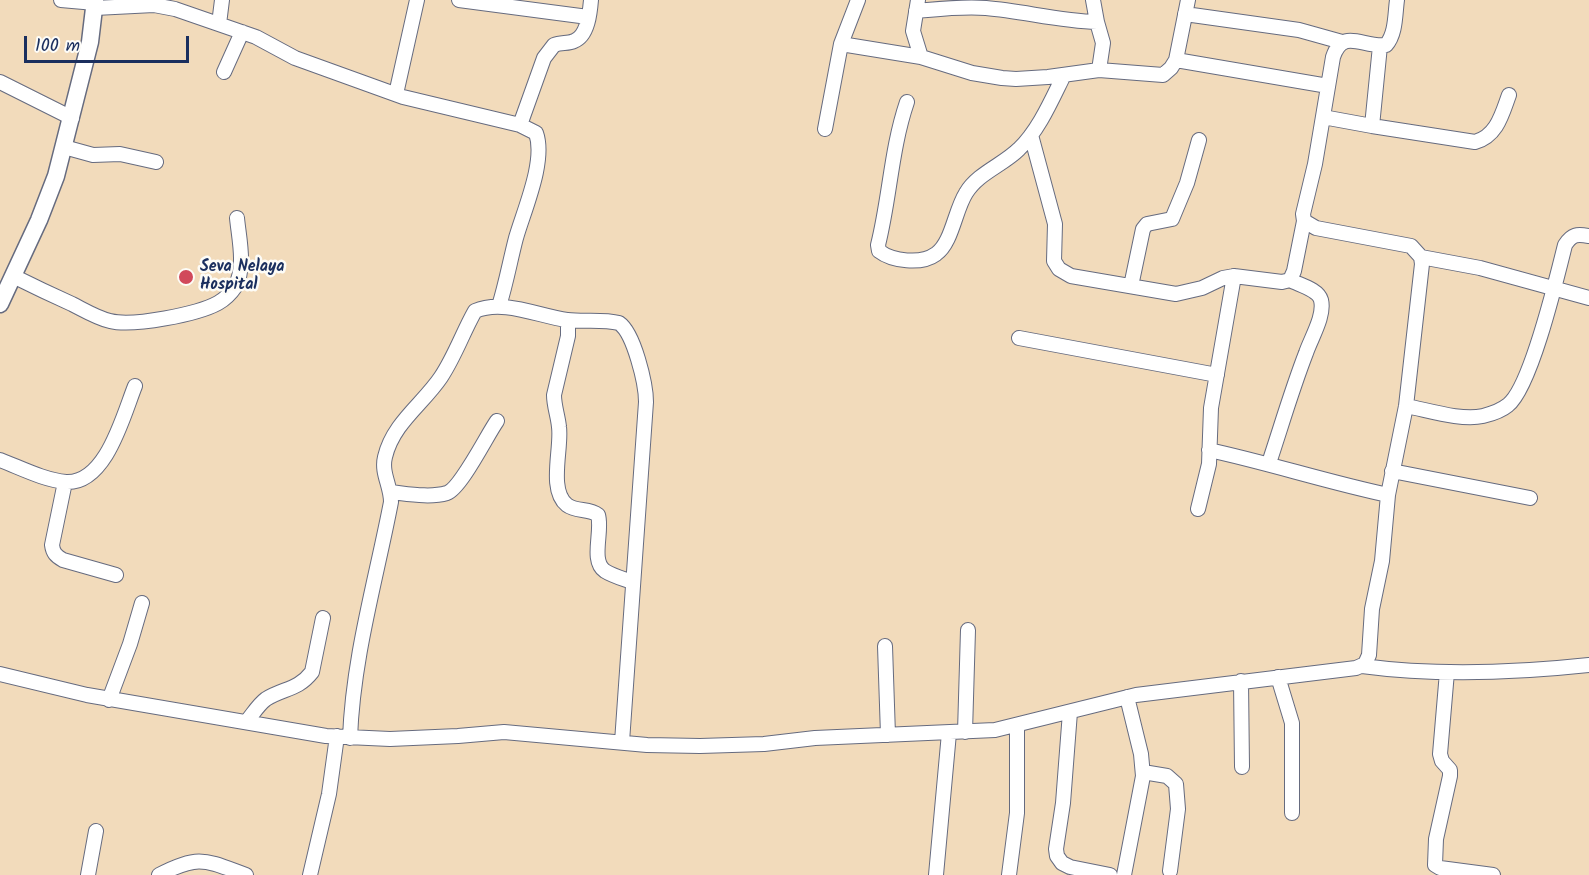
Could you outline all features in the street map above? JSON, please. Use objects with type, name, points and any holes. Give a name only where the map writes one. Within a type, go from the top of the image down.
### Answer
[{"type":"street","points":[[61,0],[95,4],[154,5],[175,9],[242,32],[296,58],[396,94],[426,104],[520,125],[536,133],[539,151],[531,192],[519,228],[499,306]]},
{"type":"street","points":[[219,24],[222,0]]},
{"type":"street","points":[[396,94],[417,0]]},
{"type":"street","points":[[459,0],[588,17]]},
{"type":"street","points":[[520,125],[549,49],[581,37],[591,0]]},
{"type":"street","points":[[825,129],[841,44],[858,0]]},
{"type":"street","points":[[1093,0],[1103,43],[1099,70]]},
{"type":"street","points":[[841,44],[921,57],[972,73],[1016,80],[1099,70],[1163,75],[1176,60],[1188,0]]},
{"type":"street","points":[[1290,280],[1294,271],[1304,221],[1303,214],[1315,164],[1336,46],[1350,40],[1380,46],[1386,45],[1390,40],[1397,0]]},
{"type":"street","points":[[0,304],[52,187],[72,118],[91,35],[95,4]]},
{"type":"street","points":[[921,57],[913,31],[917,6],[986,8],[1060,20],[1097,22]]},
{"type":"street","points":[[1185,14],[1299,30],[1342,42]]},
{"type":"street","points":[[225,72],[242,32]]},
{"type":"street","points":[[1372,126],[1380,46]]},
{"type":"street","points":[[1176,60],[1328,86]]},
{"type":"street","points":[[907,102],[896,140],[888,199],[878,245],[879,251],[885,256],[911,260],[935,255],[946,239],[960,203],[968,190],[981,177],[1019,149],[1031,135],[1064,75]]},
{"type":"street","points":[[0,82],[72,118]]},
{"type":"street","points":[[1323,117],[1476,142],[1492,133],[1509,95]]},
{"type":"street","points":[[1031,135],[1056,224],[1054,261],[1059,269],[1071,276],[1176,294],[1203,288],[1234,276],[1282,282],[1290,280],[1316,293],[1321,299],[1316,328],[1269,463]]},
{"type":"street","points":[[1131,286],[1143,229],[1147,224],[1172,219],[1187,183],[1199,140]]},
{"type":"street","points":[[64,147],[93,155],[120,154],[156,162]]},
{"type":"street","points":[[14,276],[88,312],[119,323],[147,321],[201,309],[221,302],[235,287],[240,264],[237,218]]},
{"type":"street","points":[[1304,221],[1316,228],[1411,246],[1421,257],[1496,272],[1589,298]]},
{"type":"street","points":[[1406,406],[1469,418],[1483,416],[1509,405],[1523,383],[1554,289],[1565,245],[1571,237],[1577,234],[1589,236]]},
{"type":"street","points":[[1362,666],[1369,655],[1372,609],[1382,561],[1388,495],[1406,406],[1422,274],[1421,257]]},
{"type":"street","points":[[1198,509],[1209,465],[1211,408],[1234,276]]},
{"type":"street","points":[[310,875],[344,737],[362,638],[389,515],[391,492],[383,467],[389,444],[396,431],[443,374],[475,311],[484,307],[499,306],[568,320],[615,321],[624,326],[644,379],[646,402],[622,742]]},
{"type":"street","points":[[568,320],[568,336],[554,395],[559,428],[558,487],[561,497],[567,504],[573,508],[593,511],[598,515],[600,523],[597,557],[599,565],[632,582]]},
{"type":"street","points":[[1019,338],[1217,375]]},
{"type":"street","points":[[0,460],[47,478],[65,482],[83,480],[101,462],[107,452],[135,386]]},
{"type":"street","points":[[391,492],[428,495],[452,490],[497,421]]},
{"type":"street","points":[[1209,450],[1269,463],[1329,482],[1388,495]]},
{"type":"street","points":[[1392,471],[1530,498]]},
{"type":"street","points":[[65,482],[52,545],[53,551],[63,560],[116,575]]},
{"type":"street","points":[[109,700],[130,644],[142,603]]},
{"type":"street","points":[[247,722],[265,700],[298,685],[312,672],[322,618]]},
{"type":"street","points":[[965,732],[968,630]]},
{"type":"street","points":[[885,646],[888,735]]},
{"type":"street","points":[[0,674],[109,700],[344,737],[390,739],[504,732],[699,746],[995,730],[1127,696],[1362,666],[1398,671],[1447,672],[1589,665]]},
{"type":"street","points":[[1447,672],[1440,754],[1442,761],[1450,770],[1450,776],[1436,839],[1435,864],[1440,868],[1493,875]]},
{"type":"street","points":[[1278,677],[1292,723],[1292,813]]},
{"type":"street","points":[[1241,681],[1242,767]]},
{"type":"street","points":[[1124,875],[1143,772],[1127,696]]},
{"type":"street","points":[[1070,712],[1057,856],[1062,863],[1070,867],[1110,875]]},
{"type":"street","points":[[1008,875],[1017,813],[1017,725]]},
{"type":"street","points":[[936,875],[950,733]]},
{"type":"street","points":[[1143,772],[1167,776],[1176,784],[1178,808],[1170,871]]},
{"type":"street","points":[[88,875],[96,831]]},
{"type":"street","points":[[159,875],[193,861],[205,861],[246,875]]},
{"type":"street","points":[[188,875],[193,861]]},
{"type":"place","name":"Seva Nelaya Hospital","points":[[186,277]]}]
